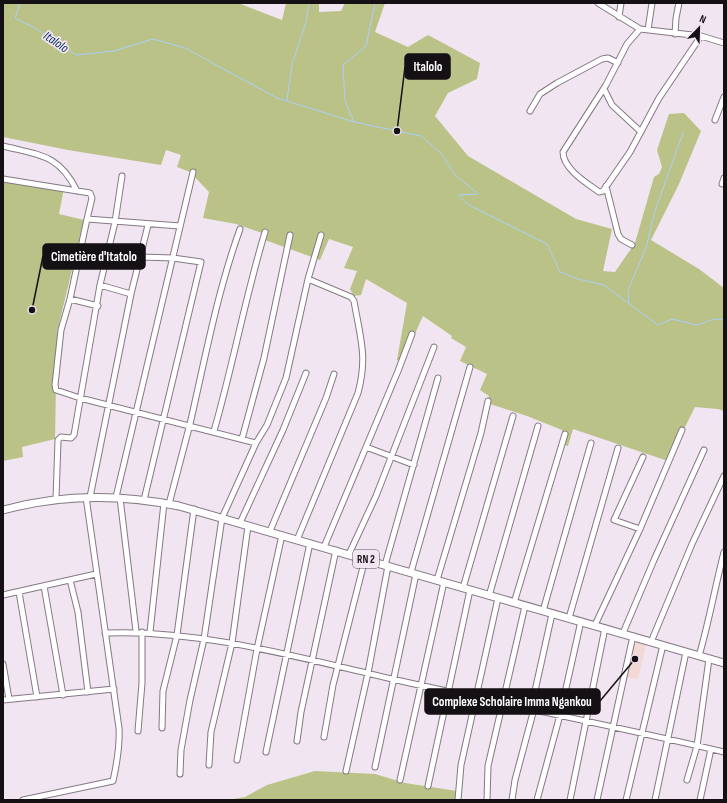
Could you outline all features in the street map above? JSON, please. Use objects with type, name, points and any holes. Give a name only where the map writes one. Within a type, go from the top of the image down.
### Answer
[{"type":"highway","name":"RN 2","points":[[3,510],[56,499],[88,497],[118,498],[166,503],[194,509],[248,526],[270,531],[489,596],[724,663]]},
{"type":"street","points":[[598,3],[640,29],[701,36],[724,43]]},
{"type":"street","points":[[619,17],[621,3]]},
{"type":"street","points":[[648,30],[652,3]]},
{"type":"street","points":[[675,34],[679,3]]},
{"type":"street","points":[[640,29],[630,39],[604,89],[564,149],[563,155],[573,170],[591,186],[601,192],[641,132],[659,98],[701,36]]},
{"type":"street","points":[[530,112],[540,94],[556,83],[602,59],[608,58],[618,63]]},
{"type":"street","points":[[604,89],[612,105],[641,132]]},
{"type":"street","points":[[715,120],[724,96]]},
{"type":"street","points":[[3,146],[53,160],[69,176],[77,191]]},
{"type":"street","points":[[136,631],[118,498],[136,411],[193,172]]},
{"type":"street","points":[[56,499],[58,440],[61,438],[73,437],[98,306],[100,285],[115,222],[122,176]]},
{"type":"street","points":[[722,184],[724,178]]},
{"type":"street","points":[[3,179],[77,191],[92,195],[70,299],[61,330],[55,385],[57,391],[256,443]]},
{"type":"street","points":[[606,186],[618,234],[621,239],[632,245]]},
{"type":"street","points":[[87,219],[148,225],[180,226]]},
{"type":"street","points":[[23,800],[113,782],[120,743],[114,689],[96,574],[88,497],[131,294],[148,225]]},
{"type":"street","points":[[150,632],[166,503],[190,425],[214,314],[227,266],[240,230]]},
{"type":"street","points":[[214,431],[230,377],[252,276],[265,232]]},
{"type":"street","points":[[242,439],[264,358],[290,235]]},
{"type":"street","points":[[180,774],[181,750],[190,700],[204,639],[222,518],[256,443],[267,425],[286,378],[308,279],[321,235]]},
{"type":"street","points":[[141,258],[173,258],[201,262],[144,500]]},
{"type":"street","points":[[297,540],[358,392],[363,368],[363,348],[354,302],[351,297],[308,279]]},
{"type":"street","points":[[100,285],[131,294]]},
{"type":"street","points":[[70,299],[98,306]]},
{"type":"street","points":[[324,547],[412,334]]},
{"type":"street","points":[[349,554],[376,496],[434,347]]},
{"type":"street","points":[[375,767],[414,573],[470,367]]},
{"type":"street","points":[[240,523],[283,430],[306,373]]},
{"type":"street","points":[[270,531],[326,398],[334,374]]},
{"type":"street","points":[[346,771],[368,673],[386,565],[438,378]]},
{"type":"street","points":[[400,780],[422,685],[441,581],[488,402]]},
{"type":"street","points":[[428,786],[450,691],[467,589],[513,416]]},
{"type":"street","points":[[489,596],[538,426]]},
{"type":"street","points":[[595,625],[640,529],[682,430]]},
{"type":"street","points":[[514,603],[565,434]]},
{"type":"street","points":[[543,611],[591,443]]},
{"type":"street","points":[[366,447],[414,465]]},
{"type":"street","points":[[569,618],[618,448]]},
{"type":"street","points":[[623,633],[704,450]]},
{"type":"street","points":[[640,529],[614,520],[643,457]]},
{"type":"street","points":[[651,642],[724,476]]},
{"type":"street","points":[[162,728],[163,691],[177,634],[194,509]]},
{"type":"street","points":[[209,765],[211,732],[232,643],[248,526]]},
{"type":"street","points":[[237,760],[257,649],[282,535]]},
{"type":"street","points":[[266,752],[310,543]]},
{"type":"street","points":[[297,741],[300,712],[336,550]]},
{"type":"street","points":[[699,656],[709,624],[710,611],[724,552]]},
{"type":"street","points":[[324,736],[338,667],[365,559]]},
{"type":"street","points":[[3,595],[96,574]]},
{"type":"street","points":[[70,580],[78,612],[88,692]]},
{"type":"street","points":[[44,586],[64,695]]},
{"type":"street","points":[[19,592],[37,697]]},
{"type":"street","points":[[458,800],[461,765],[498,598]]},
{"type":"street","points":[[487,800],[488,766],[504,704],[525,606]]},
{"type":"street","points":[[512,800],[515,780],[552,614]]},
{"type":"street","points":[[537,800],[560,715],[581,621]]},
{"type":"street","points":[[570,800],[605,628]]},
{"type":"street","points":[[105,633],[136,631],[177,634],[232,643],[504,704],[614,726],[724,752]]},
{"type":"street","points":[[138,731],[142,682],[142,632]]},
{"type":"street","points":[[597,800],[633,636]]},
{"type":"street","points":[[626,800],[641,732],[663,646]]},
{"type":"street","points":[[655,800],[686,652]]},
{"type":"street","points":[[688,780],[696,746],[709,659]]},
{"type":"street","points":[[3,664],[9,698]]},
{"type":"street","points":[[3,700],[9,698],[64,695],[114,689]]},
{"type":"street","points":[[700,800],[711,749]]},
{"type":"shaded area","points":[[633,636],[647,641],[638,679],[624,677]]},
{"type":"green space","points":[[3,3],[238,3],[282,20],[286,3],[319,3],[319,12],[341,11],[345,3],[385,3],[375,32],[408,47],[428,35],[480,63],[477,79],[448,93],[435,116],[468,156],[576,219],[612,229],[603,271],[615,272],[635,243],[654,177],[659,174],[662,167],[657,150],[669,114],[684,113],[701,131],[679,184],[651,240],[699,269],[724,288],[724,411],[695,407],[668,461],[573,429],[568,446],[561,444],[562,430],[527,416],[487,403],[489,396],[480,390],[487,374],[460,361],[466,347],[451,338],[452,336],[423,316],[409,347],[404,363],[397,360],[407,303],[366,279],[361,295],[354,296],[350,289],[357,271],[344,268],[353,247],[329,239],[320,260],[265,240],[265,234],[236,224],[203,218],[209,192],[190,172],[177,167],[181,155],[166,150],[161,165],[68,150],[3,137]]},
{"type":"green space","points":[[3,180],[64,188],[59,214],[84,220],[57,332],[55,439],[22,447],[23,457],[3,461]]},
{"type":"green space","points":[[315,771],[375,774],[405,783],[457,791],[456,800],[227,800],[245,797],[267,785]]},
{"type":"waterway","name":"Italolo","points":[[20,3],[15,18],[35,28],[76,55],[114,51],[153,39],[185,48],[277,98],[354,122],[421,136],[442,154],[454,174],[478,194],[458,195],[469,205],[547,244],[560,272],[578,279],[604,285],[658,325],[672,319],[697,325],[714,319],[724,320]]},
{"type":"waterway","points":[[287,100],[292,65],[306,22],[309,3]]},
{"type":"waterway","points":[[354,122],[345,101],[343,65],[366,46],[375,3]]},
{"type":"waterway","points":[[629,303],[628,290],[646,248],[655,211],[683,133]]},
{"type":"place","name":"Italolo","points":[[397,131]]},
{"type":"place","name":"Cimetière d'Itatolo","points":[[32,310]]},
{"type":"place","name":"Complexe Scholaire Imma Ngankou","points":[[635,659]]}]
